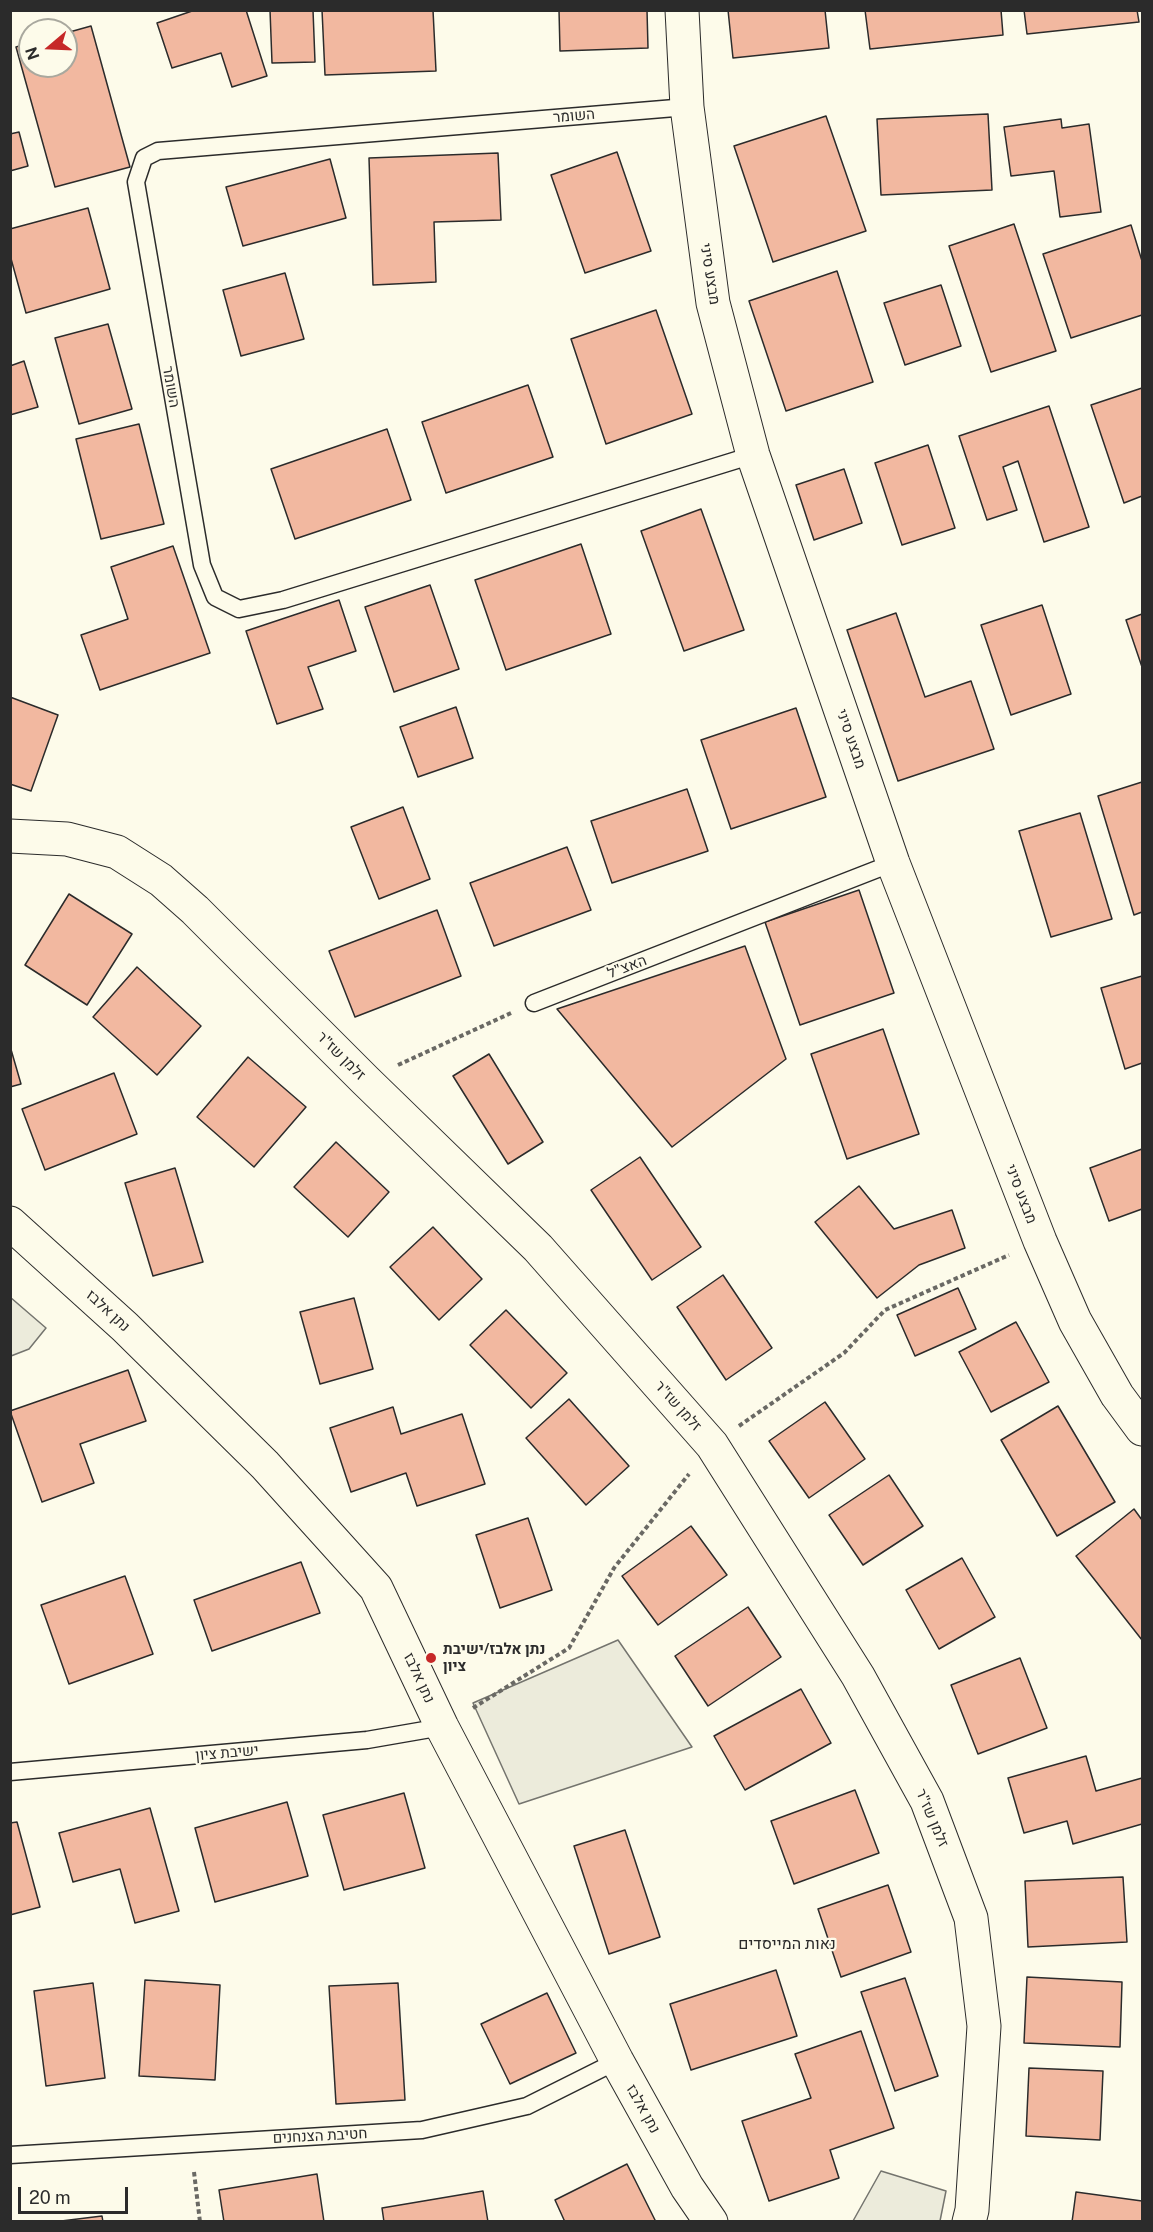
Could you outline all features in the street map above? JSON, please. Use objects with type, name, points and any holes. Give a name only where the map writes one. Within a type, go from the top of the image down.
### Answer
[{"type":"street","name":"מבצע סיני","points":[[682,10],[687,107],[713,303],[753,455],[893,863],[1044,1251],[1075,1321],[1111,1386],[1143,1429]]},
{"type":"street","name":"זלמן שז\"ר","points":[[10,836],[67,839],[117,852],[162,880],[538,1248],[712,1445],[858,1676],[927,1801],[971,1918],[984,2026],[972,2210],[969,2222]]},
{"type":"street","name":"נתן אלבז","points":[[10,1223],[125,1327],[266,1465],[376,1588],[442,1727],[616,2061],[687,2187],[711,2222]]},
{"type":"lane","name":"השומר","points":[[687,107],[158,151],[144,158],[136,182],[202,565],[215,597],[239,609],[283,600],[753,455]]},
{"type":"lane","name":"האצ\"ל","points":[[534,1003],[893,863]]},
{"type":"lane","name":"ישיבת ציון","points":[[10,1772],[367,1740],[442,1727]]},
{"type":"lane","name":"חטיבת הצנחנים","points":[[10,2155],[422,2130],[527,2106],[616,2061]]},
{"type":"path","points":[[364,1080],[534,1003]]},
{"type":"path","points":[[190,2144],[200,2222]]},
{"type":"shaded area","points":[[10,1297],[46,1328],[29,1349],[11,1356]]},
{"type":"shaded area","points":[[618,1640],[692,1747],[519,1804],[473,1703]]},
{"type":"shaded area","points":[[881,2171],[946,2191],[940,2221],[853,2221]]},
{"type":"building","points":[[195,10],[246,10],[267,76],[232,87],[221,53],[172,68],[157,23]]},
{"type":"building","points":[[270,10],[313,10],[315,62],[272,63]]},
{"type":"building","points":[[322,10],[433,10],[436,71],[325,75]]},
{"type":"building","points":[[559,10],[647,10],[648,48],[560,51]]},
{"type":"building","points":[[728,10],[825,10],[829,48],[733,58]]},
{"type":"building","points":[[865,10],[1001,10],[1003,35],[870,49]]},
{"type":"building","points":[[1024,10],[1137,10],[1139,22],[1027,34]]},
{"type":"building","points":[[91,26],[130,167],[55,187],[25,78],[78,78],[78,30]]},
{"type":"building","points":[[988,114],[992,190],[881,195],[877,119]]},
{"type":"building","points":[[826,116],[866,231],[773,262],[734,146]]},
{"type":"building","points":[[1061,119],[1062,128],[1089,124],[1101,212],[1060,217],[1054,171],[1011,176],[1004,127]]},
{"type":"building","points":[[19,132],[28,166],[10,171],[10,134]]},
{"type":"building","points":[[617,152],[651,251],[585,273],[551,175]]},
{"type":"building","points":[[498,153],[501,220],[434,222],[436,282],[373,285],[369,158]]},
{"type":"building","points":[[330,159],[346,218],[243,246],[226,187]]},
{"type":"building","points":[[88,208],[110,289],[26,313],[10,255],[10,229]]},
{"type":"building","points":[[1014,224],[1056,351],[991,372],[949,246]]},
{"type":"building","points":[[1131,225],[1142,261],[1142,315],[1071,338],[1043,254]]},
{"type":"building","points":[[837,271],[873,382],[786,411],[749,301]]},
{"type":"building","points":[[285,273],[304,339],[241,356],[223,290]]},
{"type":"building","points":[[941,285],[961,346],[905,365],[884,303]]},
{"type":"building","points":[[656,310],[692,414],[606,444],[571,339]]},
{"type":"building","points":[[108,324],[132,409],[79,424],[55,338]]},
{"type":"building","points":[[24,361],[38,407],[10,415],[10,366]]},
{"type":"building","points":[[528,385],[553,457],[446,493],[422,422]]},
{"type":"building","points":[[1142,388],[1142,496],[1124,503],[1091,405]]},
{"type":"building","points":[[1049,406],[1089,527],[1044,542],[1018,461],[1003,467],[1017,510],[987,520],[959,436]]},
{"type":"building","points":[[139,424],[164,524],[101,539],[76,439]]},
{"type":"building","points":[[387,429],[411,500],[295,539],[271,469]]},
{"type":"building","points":[[928,445],[955,528],[902,545],[875,463]]},
{"type":"building","points":[[844,469],[862,523],[814,540],[796,485]]},
{"type":"building","points":[[701,509],[744,630],[684,651],[641,531]]},
{"type":"building","points":[[581,544],[611,634],[506,670],[475,580]]},
{"type":"building","points":[[173,546],[210,653],[100,690],[81,635],[128,619],[111,567]]},
{"type":"building","points":[[430,585],[459,669],[394,692],[365,607]]},
{"type":"building","points":[[339,600],[356,651],[308,667],[323,709],[277,724],[246,631]]},
{"type":"building","points":[[1042,605],[1071,694],[1011,715],[981,625]]},
{"type":"building","points":[[896,613],[925,697],[971,681],[994,749],[898,781],[847,630]]},
{"type":"building","points":[[1142,614],[1142,667],[1126,620]]},
{"type":"building","points":[[10,697],[58,715],[31,791],[10,784]]},
{"type":"building","points":[[456,707],[473,758],[418,777],[400,727]]},
{"type":"building","points":[[796,708],[826,797],[731,829],[701,740]]},
{"type":"building","points":[[1142,782],[1142,912],[1134,915],[1098,796]]},
{"type":"building","points":[[687,789],[708,851],[612,883],[591,821]]},
{"type":"building","points":[[403,807],[430,879],[379,899],[351,827]]},
{"type":"building","points":[[1080,813],[1112,919],[1051,937],[1019,831]]},
{"type":"building","points":[[567,847],[591,910],[494,946],[470,883]]},
{"type":"building","points":[[859,890],[894,993],[800,1025],[765,922]]},
{"type":"building","points":[[69,894],[132,934],[87,1005],[25,965]]},
{"type":"building","points":[[437,910],[461,976],[355,1017],[329,951]]},
{"type":"building","points":[[745,946],[786,1059],[672,1147],[557,1009]]},
{"type":"building","points":[[137,967],[201,1026],[157,1075],[93,1017]]},
{"type":"building","points":[[1142,976],[1142,1063],[1125,1069],[1101,988]]},
{"type":"building","points":[[883,1029],[919,1134],[847,1159],[811,1054]]},
{"type":"building","points":[[10,1046],[21,1084],[10,1087]]},
{"type":"building","points":[[489,1054],[543,1142],[508,1164],[453,1076]]},
{"type":"building","points":[[248,1057],[306,1107],[254,1167],[197,1117]]},
{"type":"building","points":[[114,1073],[137,1134],[45,1170],[22,1109]]},
{"type":"building","points":[[336,1142],[389,1192],[348,1237],[294,1187]]},
{"type":"building","points":[[1142,1149],[1142,1209],[1109,1221],[1090,1168]]},
{"type":"building","points":[[640,1157],[701,1247],[652,1280],[591,1190]]},
{"type":"building","points":[[175,1168],[203,1262],[153,1276],[125,1183]]},
{"type":"building","points":[[859,1186],[894,1229],[952,1210],[965,1248],[919,1265],[877,1298],[815,1222]]},
{"type":"building","points":[[433,1227],[482,1279],[439,1320],[390,1267]]},
{"type":"building","points":[[723,1275],[772,1348],[726,1380],[677,1307]]},
{"type":"building","points":[[958,1288],[976,1329],[915,1356],[897,1315]]},
{"type":"building","points":[[354,1298],[373,1369],[320,1384],[300,1312]]},
{"type":"building","points":[[506,1310],[567,1373],[531,1408],[470,1345]]},
{"type":"building","points":[[1016,1322],[1049,1382],[991,1412],[959,1352]]},
{"type":"building","points":[[128,1370],[146,1421],[80,1444],[94,1483],[42,1502],[10,1411]]},
{"type":"building","points":[[569,1399],[629,1466],[586,1505],[526,1438]]},
{"type":"building","points":[[825,1402],[865,1459],[809,1498],[769,1441]]},
{"type":"building","points":[[1058,1406],[1115,1502],[1057,1536],[1001,1440]]},
{"type":"building","points":[[393,1407],[401,1434],[462,1414],[485,1484],[417,1506],[406,1473],[351,1492],[330,1428]]},
{"type":"building","points":[[889,1475],[923,1526],[863,1565],[829,1515]]},
{"type":"building","points":[[1134,1509],[1142,1520],[1142,1640],[1076,1556]]},
{"type":"building","points":[[528,1518],[552,1590],[500,1608],[476,1535]]},
{"type":"building","points":[[691,1526],[727,1575],[658,1625],[622,1576]]},
{"type":"building","points":[[962,1558],[995,1617],[939,1649],[906,1590]]},
{"type":"building","points":[[301,1562],[320,1613],[212,1651],[194,1600]]},
{"type":"building","points":[[125,1576],[153,1654],[69,1684],[41,1605]]},
{"type":"building","points":[[748,1607],[781,1657],[708,1706],[675,1656]]},
{"type":"building","points":[[1020,1658],[1047,1728],[978,1754],[951,1685]]},
{"type":"building","points":[[801,1689],[831,1743],[745,1790],[714,1736]]},
{"type":"building","points":[[1086,1756],[1096,1791],[1142,1778],[1142,1824],[1073,1844],[1067,1821],[1024,1833],[1008,1778]]},
{"type":"building","points":[[855,1790],[879,1853],[794,1884],[771,1821]]},
{"type":"building","points":[[404,1793],[425,1868],[344,1890],[323,1815]]},
{"type":"building","points":[[287,1802],[308,1876],[215,1902],[195,1828]]},
{"type":"building","points":[[150,1808],[179,1911],[135,1923],[120,1869],[73,1882],[59,1833]]},
{"type":"building","points":[[17,1822],[40,1907],[10,1915],[10,1823]]},
{"type":"building","points":[[625,1830],[660,1937],[609,1954],[574,1846]]},
{"type":"building","points":[[1123,1877],[1127,1942],[1028,1947],[1025,1881]]},
{"type":"building","points":[[888,1885],[911,1952],[841,1977],[818,1909]]},
{"type":"building","points":[[776,1970],[797,2036],[691,2070],[670,2004]]},
{"type":"building","points":[[1027,1977],[1122,1982],[1120,2047],[1024,2043]]},
{"type":"building","points":[[905,1978],[938,2076],[895,2091],[861,1992]]},
{"type":"building","points":[[145,1980],[220,1985],[215,2080],[139,2076]]},
{"type":"building","points":[[93,1983],[105,2078],[46,2086],[34,1991]]},
{"type":"building","points":[[398,1983],[405,2100],[336,2104],[329,1986]]},
{"type":"building","points":[[547,1993],[576,2053],[510,2084],[481,2024]]},
{"type":"building","points":[[861,2031],[894,2128],[830,2150],[839,2178],[769,2201],[742,2121],[811,2098],[795,2054]]},
{"type":"building","points":[[1029,2068],[1103,2071],[1100,2140],[1026,2136]]},
{"type":"building","points":[[627,2164],[656,2222],[565,2222],[555,2200]]},
{"type":"building","points":[[317,2174],[324,2222],[224,2222],[219,2190]]},
{"type":"building","points":[[483,2191],[488,2222],[384,2222],[382,2208]]},
{"type":"building","points":[[1076,2192],[1142,2201],[1142,2222],[1072,2222]]},
{"type":"building","points":[[102,2216],[103,2222],[53,2222]]},
{"type":"place","name":"נתן אלבז/ישיבת ציון","points":[[431,1658]]},
{"type":"district","name":"נאות המייסדים","points":[[787,1944]]}]
